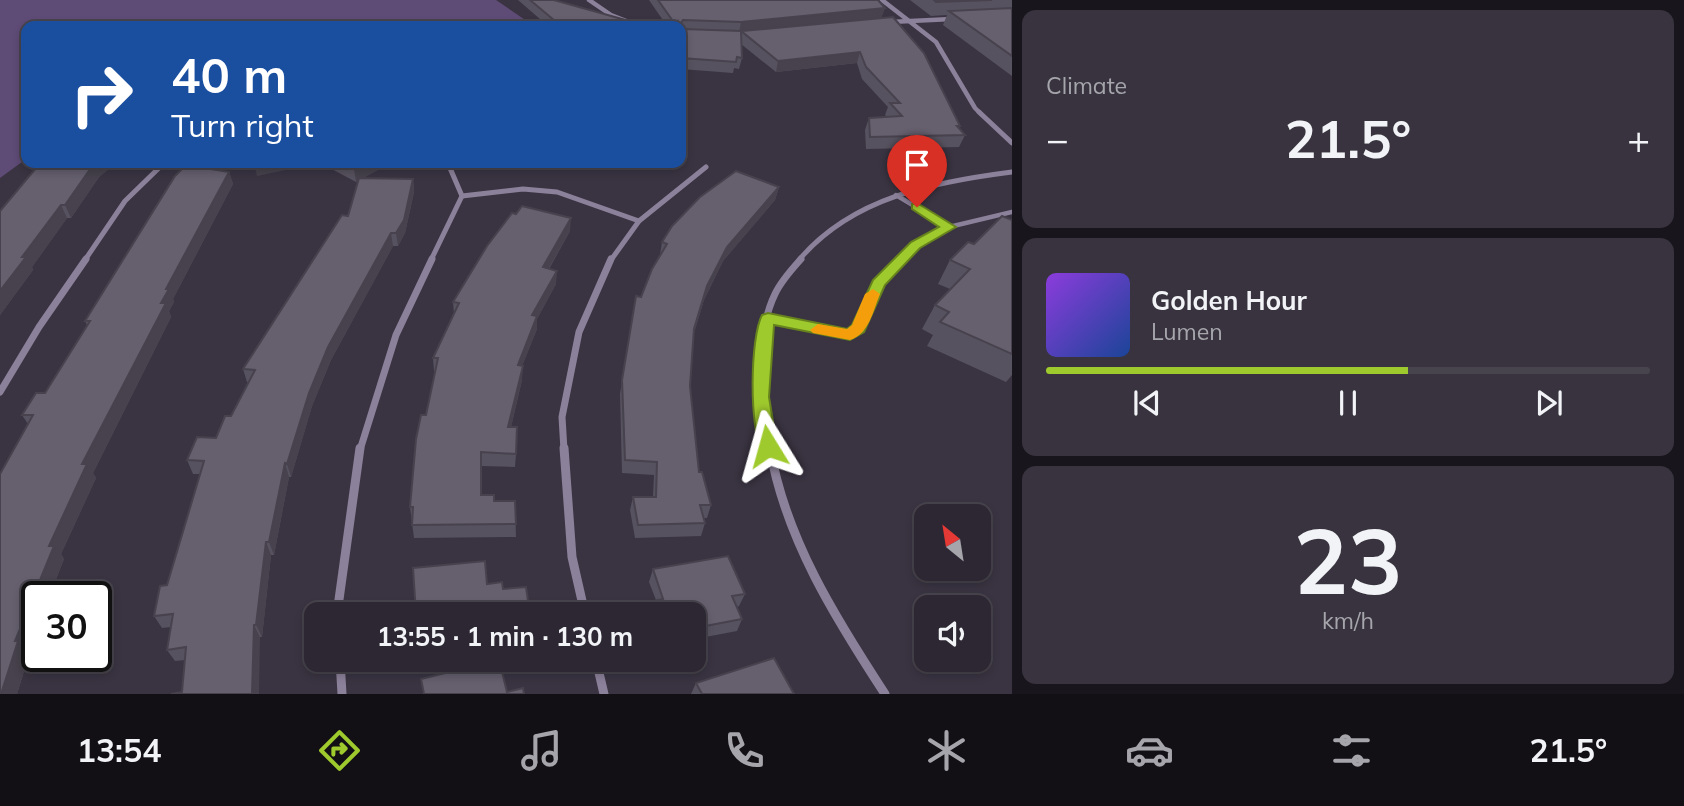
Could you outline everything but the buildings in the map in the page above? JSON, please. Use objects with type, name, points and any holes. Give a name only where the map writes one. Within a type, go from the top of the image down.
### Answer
[{"type":"street","points":[[589,0],[611,15],[626,21]]},
{"type":"street","points":[[882,0],[936,42],[975,107],[1012,143]]},
{"type":"street","points":[[887,22],[961,19]]},
{"type":"street","points":[[582,602],[572,557],[562,417],[579,332],[612,254],[639,221],[706,167]]},
{"type":"street","points":[[0,393],[39,327],[125,201],[159,168]]},
{"type":"street","points":[[339,602],[359,452],[396,335],[462,196],[450,168]]},
{"type":"street","points":[[885,694],[812,574],[786,510],[768,446],[761,397],[764,334],[774,294],[803,253],[844,219],[897,195],[967,177],[1012,172]]},
{"type":"street","points":[[462,196],[523,189],[557,192],[639,221]]},
{"type":"street","points":[[341,672],[342,694]]},
{"type":"street","points":[[599,672],[604,694]]},
{"type":"lane","points":[[897,195],[949,227]]},
{"type":"lane","points":[[768,318],[850,334],[858,328],[878,284],[916,245],[949,227],[1012,212]]},
{"type":"shaded area","points":[[0,0],[496,0],[527,21],[21,21],[21,163],[0,178]]},
{"type":"slow traffic","points":[[818,330],[850,334],[858,328],[873,294]]},
{"type":"route","points":[[768,446],[761,397],[764,334],[768,318],[850,334],[858,328],[866,305],[878,284],[916,245],[949,227],[917,207]]}]
